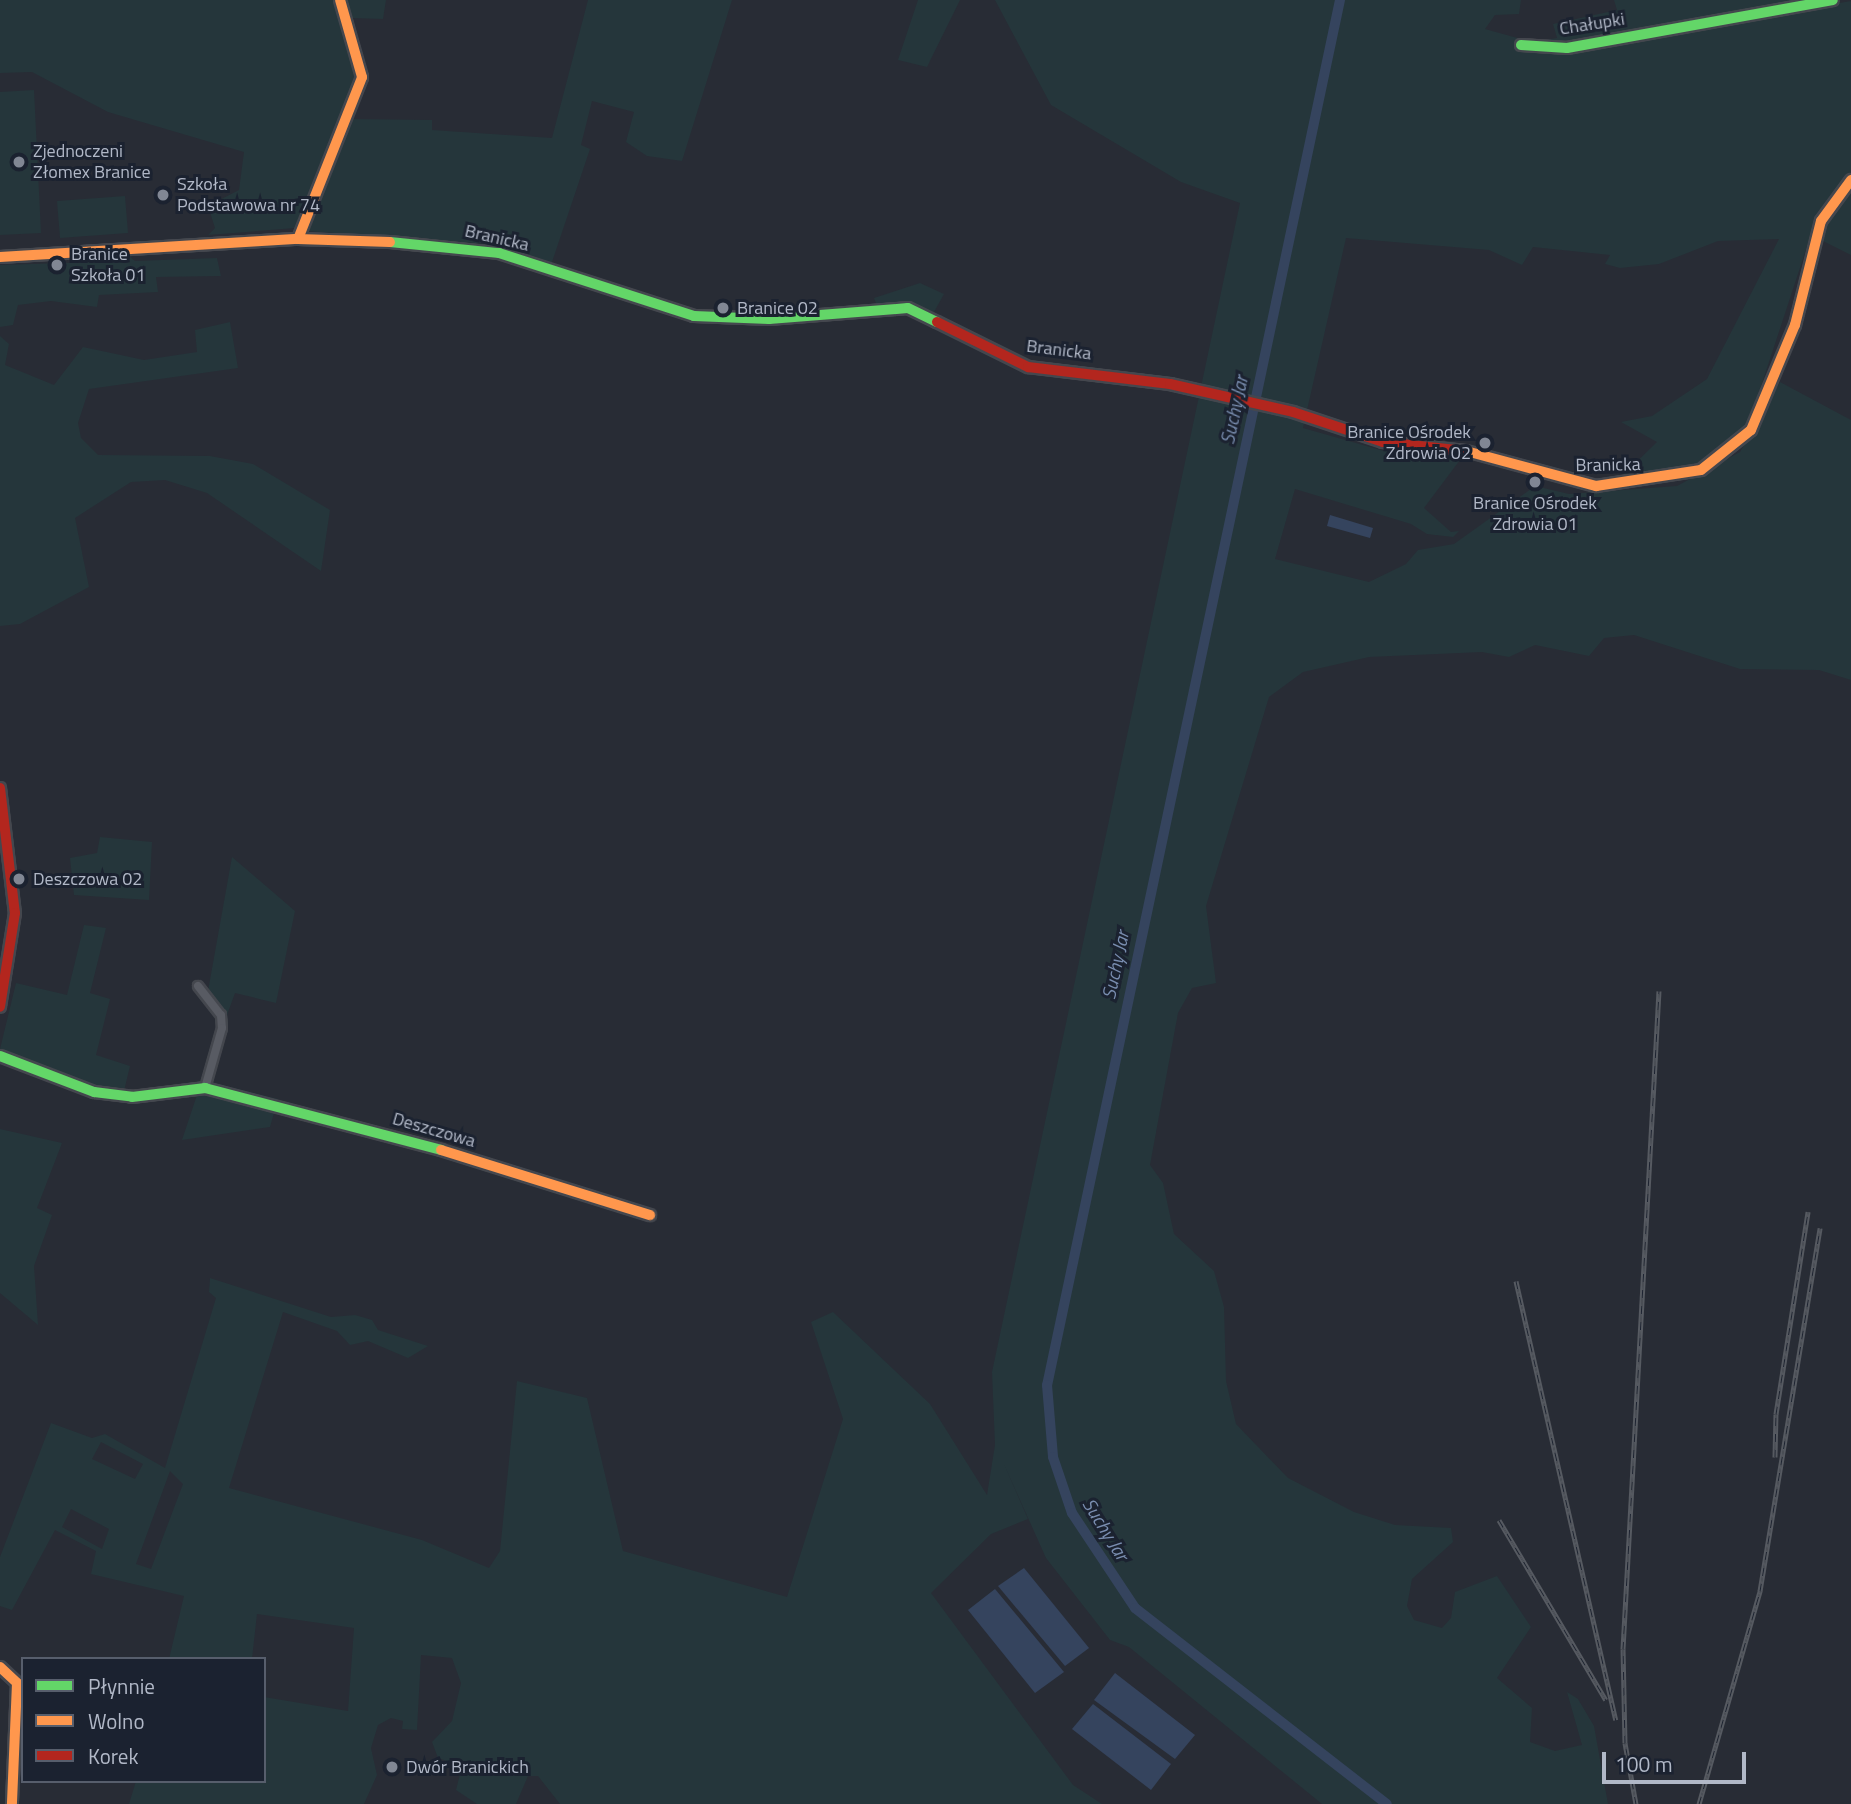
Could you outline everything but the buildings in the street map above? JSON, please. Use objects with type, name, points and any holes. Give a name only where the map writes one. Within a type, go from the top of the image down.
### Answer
[{"type":"street","points":[[298,239],[362,77],[340,0]]},
{"type":"street","name":"Chałupki","points":[[1521,45],[1567,48],[1833,0]]},
{"type":"street","name":"Branicka","points":[[0,257],[298,239],[484,249],[642,303],[705,318],[908,309],[1028,367],[1133,376],[1293,412],[1382,442],[1472,452],[1570,484],[1638,483],[1702,470],[1738,447],[1762,411],[1795,325],[1821,221],[1851,180]]},
{"type":"street","points":[[0,788],[15,913],[0,1007]]},
{"type":"street","points":[[198,986],[221,1015],[222,1028],[205,1088]]},
{"type":"street","name":"Deszczowa","points":[[0,1056],[94,1092],[132,1097],[205,1088],[416,1143],[650,1215]]},
{"type":"street","points":[[0,1667],[17,1683],[12,1804]]},
{"type":"shaded area","points":[[0,0],[335,0],[358,59],[355,82],[295,228],[208,235],[215,228],[208,206],[239,190],[244,152],[108,112],[32,72],[0,73]]},
{"type":"shaded area","points":[[343,0],[386,0],[383,19],[352,18]]},
{"type":"shaded area","points":[[588,0],[732,0],[682,161],[647,156],[626,142],[634,112],[592,101],[581,145],[590,149],[551,265],[490,244],[306,231],[350,119],[432,120],[432,130],[552,138]]},
{"type":"shaded area","points":[[918,0],[960,0],[927,67],[898,60]]},
{"type":"shaded area","points":[[995,0],[1521,0],[1519,14],[1495,15],[1485,29],[1521,39],[1519,46],[1565,51],[1851,1],[1851,176],[1816,219],[1747,429],[1708,461],[1620,478],[1657,442],[1621,422],[1652,416],[1707,379],[1779,239],[1718,241],[1659,264],[1620,268],[1605,264],[1610,255],[1533,247],[1522,265],[1489,250],[1346,238],[1303,428],[1384,451],[1460,460],[1424,508],[1451,532],[1459,531],[1453,537],[1427,534],[1411,524],[1295,489],[1275,559],[1369,582],[1406,564],[1418,550],[1454,544],[1535,486],[1569,494],[1677,486],[1740,452],[1780,382],[1851,420],[1851,680],[1819,670],[1740,669],[1634,635],[1604,638],[1589,656],[1535,645],[1509,657],[1482,652],[1369,657],[1303,672],[1269,697],[1206,906],[1216,983],[1192,988],[1178,1013],[1150,1165],[1163,1183],[1174,1234],[1214,1271],[1224,1307],[1226,1381],[1236,1424],[1288,1478],[1354,1512],[1395,1525],[1451,1528],[1453,1542],[1412,1579],[1407,1606],[1414,1620],[1442,1628],[1451,1618],[1455,1592],[1497,1576],[1531,1627],[1497,1678],[1532,1708],[1530,1742],[1555,1751],[1582,1745],[1567,1692],[1578,1699],[1594,1726],[1608,1804],[1322,1804],[1129,1647],[1110,1640],[1046,1558],[1003,1462],[1028,1519],[991,1534],[931,1593],[1073,1785],[1102,1804],[560,1804],[538,1776],[528,1776],[516,1804],[477,1804],[456,1790],[462,1766],[438,1758],[432,1742],[452,1721],[461,1683],[452,1658],[421,1655],[417,1730],[402,1729],[403,1721],[391,1718],[378,1725],[371,1748],[377,1775],[364,1804],[129,1804],[135,1783],[266,1783],[266,1697],[348,1711],[354,1628],[257,1614],[252,1657],[169,1657],[184,1596],[91,1574],[96,1551],[55,1530],[12,1610],[0,1606],[0,1557],[51,1423],[92,1438],[105,1434],[165,1468],[216,1298],[209,1292],[210,1278],[331,1317],[355,1315],[372,1320],[378,1330],[428,1346],[408,1358],[368,1341],[350,1345],[337,1331],[283,1312],[229,1488],[422,1540],[489,1568],[500,1551],[517,1381],[587,1398],[623,1551],[787,1597],[843,1419],[811,1322],[833,1312],[930,1404],[987,1495],[995,1445],[992,1372],[1240,203],[1181,182],[1051,105]],"holes":[[[101,1442],[143,1464],[135,1479],[92,1459]],[[170,1471],[183,1484],[151,1569],[136,1564]],[[71,1509],[109,1529],[102,1549],[62,1527]]]},
{"type":"shaded area","points":[[1614,0],[1820,0],[1557,46],[1532,42],[1557,38],[1553,24],[1617,10]]},
{"type":"shaded area","name":"Zjednoczeni Złomex Branice","points":[[34,90],[41,233],[0,235],[0,92]]},
{"type":"shaded area","points":[[1851,188],[1851,255],[1823,241],[1832,206]]},
{"type":"shaded area","points":[[125,196],[128,233],[60,238],[57,201]]},
{"type":"shaded area","points":[[128,255],[135,261],[217,258],[221,276],[156,277],[158,292],[99,295],[97,307],[51,301],[18,305],[13,325],[0,327],[0,265],[128,261]]},
{"type":"shaded area","points":[[920,283],[944,294],[934,312],[876,303],[874,298]]},
{"type":"shaded area","points":[[230,322],[238,368],[89,389],[78,423],[81,438],[98,455],[210,456],[253,464],[330,510],[321,571],[207,493],[165,480],[131,482],[75,518],[89,587],[20,624],[0,626],[0,336],[9,344],[5,365],[54,385],[83,347],[144,360],[197,352],[195,330]]},
{"type":"shaded area","points":[[100,837],[152,842],[149,900],[74,895],[70,858],[97,853]]},
{"type":"shaded area","points":[[232,857],[295,911],[276,1003],[235,993],[227,1015],[208,991]]},
{"type":"shaded area","points":[[84,925],[106,928],[90,993],[110,999],[96,1055],[130,1066],[124,1091],[92,1089],[0,1049],[16,983],[67,995]]},
{"type":"shaded area","points":[[211,1082],[278,1099],[270,1127],[182,1140],[199,1089]]},
{"type":"shaded area","points":[[0,1129],[62,1143],[37,1208],[52,1215],[34,1266],[38,1325],[0,1293]]},
{"type":"water","points":[[1330,515],[1373,528],[1370,538],[1327,526]]},
{"type":"water","points":[[1024,1568],[1089,1648],[1065,1666],[998,1586]]},
{"type":"water","points":[[995,1589],[1064,1672],[1035,1693],[968,1610]]},
{"type":"water","points":[[1115,1673],[1195,1735],[1175,1759],[1094,1700]]},
{"type":"water","points":[[1093,1704],[1171,1764],[1151,1790],[1072,1729]]},
{"type":"waterway","name":"Suchy Jar","points":[[1340,0],[1047,1385],[1053,1457],[1072,1513],[1135,1608],[1387,1804]]},
{"type":"railway","points":[[1636,1804],[1625,1743],[1623,1649],[1659,991]]},
{"type":"railway","points":[[1775,1457],[1776,1414],[1808,1212]]},
{"type":"railway","points":[[1699,1804],[1760,1591],[1820,1228]]},
{"type":"railway","points":[[1516,1281],[1616,1720]]},
{"type":"railway","points":[[1499,1520],[1606,1700]]},
{"type":"traffic: fast","points":[[1521,45],[1567,48],[1833,0]]},
{"type":"traffic: fast","points":[[390,242],[499,253],[694,316],[769,319],[908,308],[937,322]]},
{"type":"traffic: fast","points":[[0,1056],[94,1092],[132,1097],[205,1088],[441,1150]]},
{"type":"traffic: slow","points":[[298,239],[362,77],[340,0]]},
{"type":"traffic: slow","points":[[1466,451],[1596,486],[1701,470],[1751,430],[1795,325],[1821,221],[1851,180]]},
{"type":"traffic: slow","points":[[0,257],[298,239],[390,242]]},
{"type":"traffic: slow","points":[[441,1150],[650,1215]]},
{"type":"traffic: slow","points":[[0,1667],[17,1683],[12,1804]]},
{"type":"traffic: jam","points":[[937,322],[1028,367],[1170,384],[1293,412],[1383,442],[1466,451]]},
{"type":"traffic: jam","points":[[0,788],[15,913],[0,1007]]},
{"type":"place","name":"Zjednoczeni Złomex Branice","points":[[19,162]]},
{"type":"place","name":"Szkoła Podstawowa nr 74","points":[[163,195]]},
{"type":"place","name":"Branice Szkoła 01","points":[[57,265]]},
{"type":"place","name":"Branice 02","points":[[723,308]]},
{"type":"place","name":"Branice Ośrodek Zdrowia 02","points":[[1485,443]]},
{"type":"place","name":"Branice Ośrodek Zdrowia 01","points":[[1535,482]]},
{"type":"place","name":"Deszczowa 02","points":[[19,879]]},
{"type":"place","name":"Dwór Branickich","points":[[392,1767]]}]
